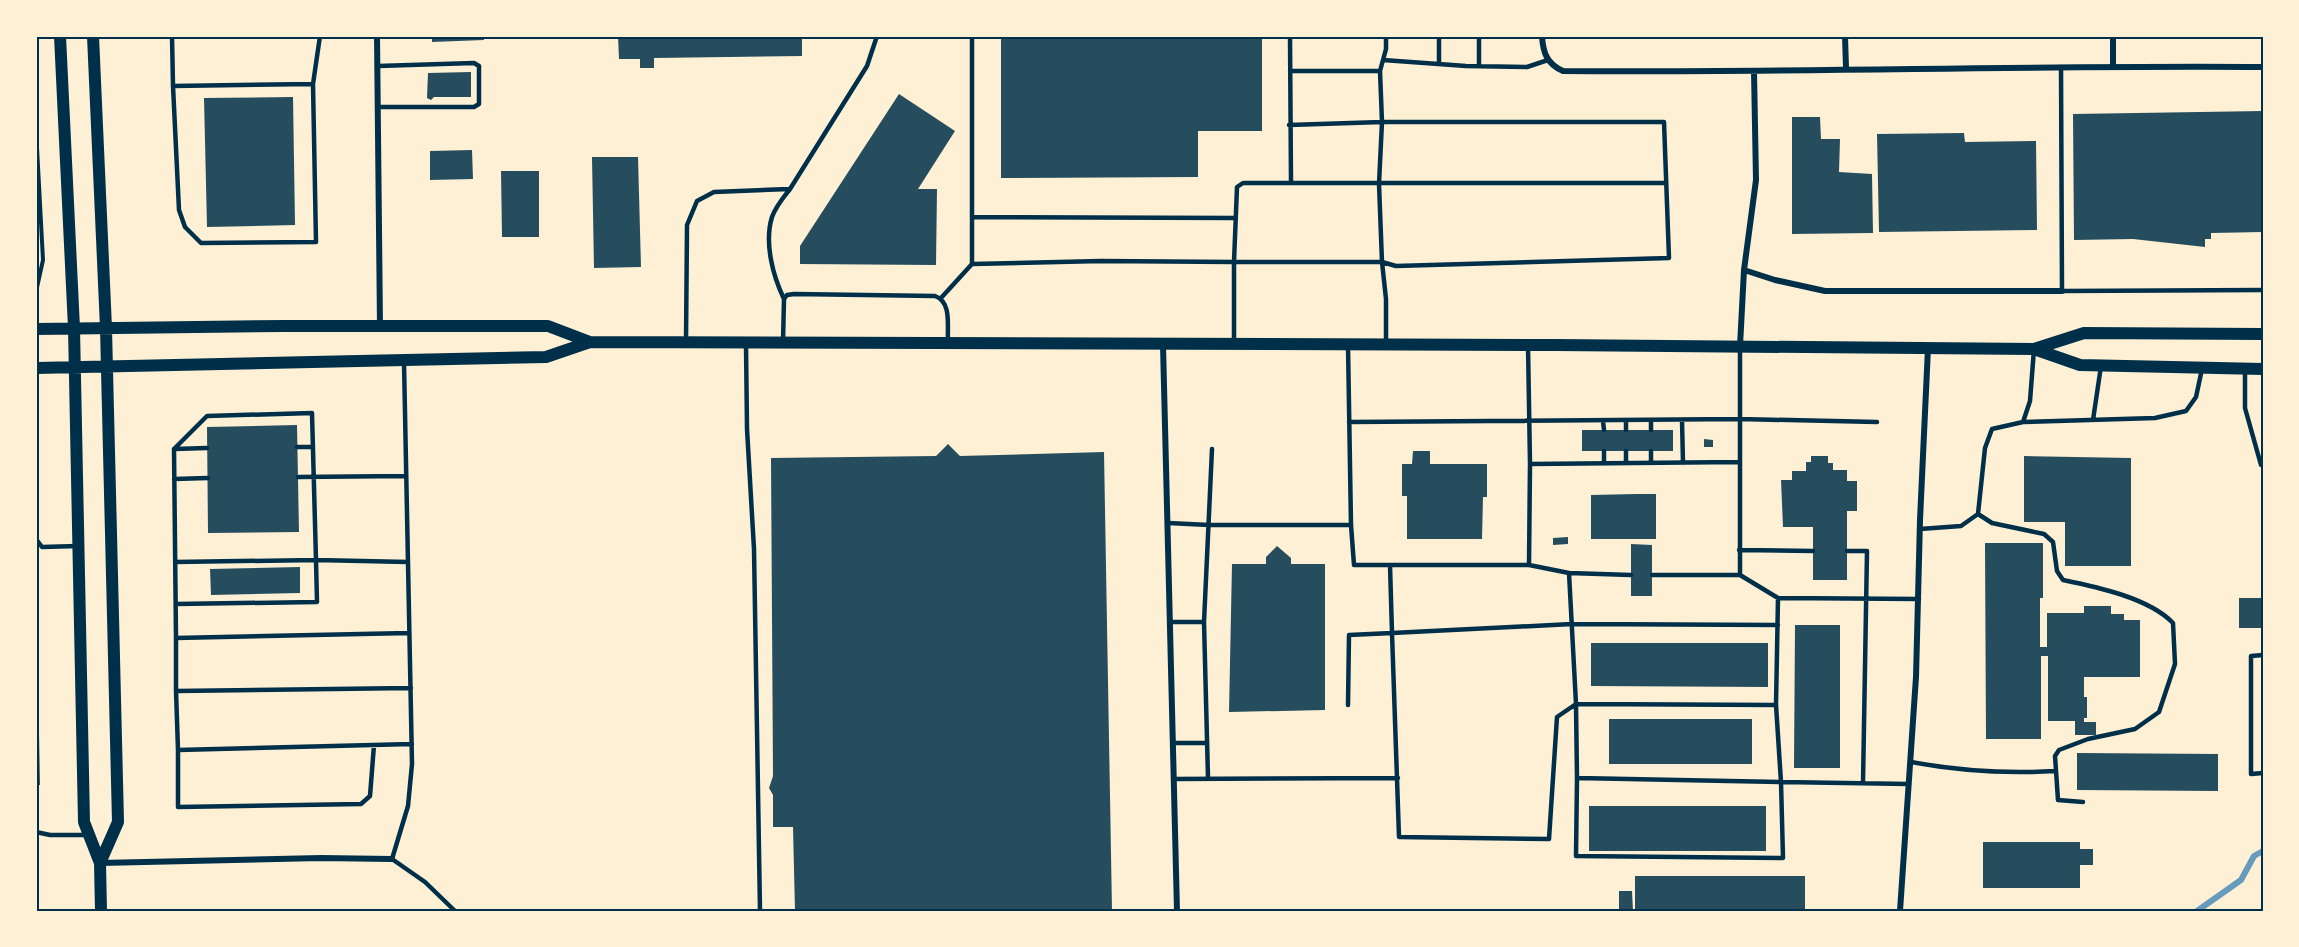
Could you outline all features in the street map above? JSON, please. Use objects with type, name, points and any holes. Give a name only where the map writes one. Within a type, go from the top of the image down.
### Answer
[{"type":"main road","points":[[60,36],[74,328],[84,822],[100,863],[101,911]]},
{"type":"main road","points":[[93,36],[106,328],[118,822],[100,863]]},
{"type":"main road","points":[[36,329],[548,326],[590,342]]},
{"type":"main road","points":[[36,368],[546,357],[590,342],[2034,349],[2084,333],[2263,334]]},
{"type":"main road","points":[[2034,349],[2080,365],[2263,369]]},
{"type":"street","points":[[377,36],[380,326]]},
{"type":"street","points":[[1542,36],[1543,51],[1548,60],[1563,71],[2114,66],[2263,67]]},
{"type":"street","points":[[1845,36],[1846,69]]},
{"type":"street","points":[[2113,36],[2114,66]]},
{"type":"street","points":[[1740,346],[1744,270],[1756,180],[1754,71]]},
{"type":"street","points":[[1744,270],[1775,280],[1825,291],[2062,291]]},
{"type":"street","points":[[1163,345],[1177,911]]},
{"type":"street","points":[[1900,911],[1911,762],[1928,348]]},
{"type":"street","points":[[100,863],[321,858],[392,859]]},
{"type":"lane","points":[[172,36],[179,210],[185,227],[201,243],[316,242],[313,84],[320,36]]},
{"type":"lane","points":[[783,342],[784,299],[771,268],[771,219],[778,204],[790,189],[867,66],[877,36]]},
{"type":"lane","points":[[941,298],[972,264],[972,36]]},
{"type":"lane","points":[[1290,36],[1291,183]]},
{"type":"lane","points":[[1386,36],[1386,49],[1380,71],[1382,123],[1379,184],[1386,299],[1386,345]]},
{"type":"lane","points":[[1439,36],[1439,64]]},
{"type":"lane","points":[[1479,36],[1479,66]]},
{"type":"lane","points":[[1383,60],[1527,67],[1548,60]]},
{"type":"lane","points":[[378,66],[474,63],[479,66],[479,104],[474,107],[379,107]]},
{"type":"lane","points":[[2061,67],[2062,291],[2263,290]]},
{"type":"lane","points":[[1290,71],[1380,71]]},
{"type":"lane","points":[[173,86],[313,84]]},
{"type":"lane","points":[[972,264],[1101,261],[1382,262],[1396,266],[1669,258],[1664,122],[1289,125]]},
{"type":"lane","points":[[1234,345],[1236,194],[1238,187],[1243,183],[1666,183]]},
{"type":"lane","points":[[686,342],[687,225],[697,201],[714,192],[790,189]]},
{"type":"lane","points":[[972,217],[1235,218]]},
{"type":"lane","points":[[784,299],[794,294],[941,298]]},
{"type":"lane","points":[[941,298],[947,315],[948,343]]},
{"type":"lane","points":[[746,342],[747,429],[754,558],[760,911]]},
{"type":"lane","points":[[1348,345],[1351,525],[1354,565],[1529,565],[1569,573],[1631,574]]},
{"type":"lane","points":[[1528,345],[1529,565]]},
{"type":"lane","points":[[1740,346],[1740,575]]},
{"type":"lane","points":[[2023,422],[2030,401],[2034,349]]},
{"type":"lane","points":[[404,359],[411,744],[408,806],[392,859],[424,882],[455,911]]},
{"type":"lane","points":[[2093,420],[2101,366]]},
{"type":"lane","points":[[1920,529],[1962,526],[1977,514],[1985,448],[1992,429],[2023,422],[2155,418],[2186,411],[2196,397],[2202,369]]},
{"type":"lane","points":[[2245,369],[2245,408],[2261,465],[2263,465]]},
{"type":"lane","points":[[176,604],[317,602],[312,413],[207,416],[174,449],[178,807],[361,804],[370,796],[374,745]]},
{"type":"lane","points":[[1349,422],[1740,419],[1877,422]]},
{"type":"lane","points":[[1651,420],[1651,430]]},
{"type":"lane","points":[[1682,420],[1683,463]]},
{"type":"lane","points":[[1604,421],[1604,430]]},
{"type":"lane","points":[[1626,421],[1626,430]]},
{"type":"lane","points":[[297,447],[312,447]]},
{"type":"lane","points":[[174,449],[207,448]]},
{"type":"lane","points":[[1208,778],[1204,622],[1212,449]]},
{"type":"lane","points":[[1604,451],[1604,463]]},
{"type":"lane","points":[[1626,451],[1626,463]]},
{"type":"lane","points":[[1651,451],[1651,463]]},
{"type":"lane","points":[[1530,464],[1739,462]]},
{"type":"lane","points":[[298,477],[406,476]]},
{"type":"lane","points":[[174,478],[207,478]]},
{"type":"lane","points":[[1977,514],[1992,522],[2044,534],[2053,542],[2057,571],[2063,580],[2089,585],[2124,597],[2162,612],[2173,623],[2175,664],[2159,712],[2135,729],[2088,739],[2059,750],[2055,756],[2058,800],[2083,802]]},
{"type":"lane","points":[[1168,523],[1351,525]]},
{"type":"lane","points":[[36,538],[42,547],[78,546]]},
{"type":"lane","points":[[1739,550],[1813,551]]},
{"type":"lane","points":[[1847,551],[1867,551],[1863,783]]},
{"type":"lane","points":[[175,562],[316,560],[408,562]]},
{"type":"lane","points":[[1390,565],[1399,837],[1549,839],[1557,717],[1576,704],[1776,705]]},
{"type":"lane","points":[[1569,573],[1576,704],[1576,856],[1783,858],[1776,705],[1778,598]]},
{"type":"lane","points":[[1652,574],[1740,575],[1778,598],[1919,599]]},
{"type":"lane","points":[[1170,622],[1204,622]]},
{"type":"lane","points":[[1348,705],[1349,635],[1572,624],[1778,625]]},
{"type":"lane","points":[[176,638],[409,633]]},
{"type":"lane","points":[[2263,656],[2252,656],[2251,774],[2263,773]]},
{"type":"lane","points":[[176,691],[411,688]]},
{"type":"lane","points":[[1173,743],[1207,743]]},
{"type":"lane","points":[[178,750],[411,744]]},
{"type":"lane","points":[[1911,762],[1953,770],[2055,771]]},
{"type":"lane","points":[[1174,779],[1398,778]]},
{"type":"lane","points":[[1577,778],[1909,784]]},
{"type":"lane","points":[[36,832],[50,835],[88,835]]},
{"type":"path","points":[[36,129],[43,260],[36,292]]},
{"type":"building","points":[[432,36],[484,36],[484,40],[432,42]]},
{"type":"building","points":[[618,36],[802,36],[802,56],[654,58],[654,68],[640,68],[640,59],[619,59]]},
{"type":"building","points":[[1001,36],[1262,36],[1262,131],[1198,131],[1198,177],[1001,178]]},
{"type":"building","points":[[471,72],[471,97],[434,97],[431,100],[427,98],[428,73]]},
{"type":"building","points":[[899,94],[955,131],[918,189],[937,189],[936,265],[800,264],[800,246]]},
{"type":"building","points":[[293,97],[295,225],[207,227],[204,98]]},
{"type":"building","points":[[2263,111],[2263,232],[2211,233],[2211,239],[2205,239],[2205,247],[2133,239],[2074,240],[2073,114]]},
{"type":"building","points":[[1792,117],[1820,117],[1821,139],[1840,139],[1839,172],[1872,174],[1873,233],[1792,234]]},
{"type":"building","points":[[1964,133],[1965,142],[2036,141],[2037,230],[1879,232],[1877,134]]},
{"type":"building","points":[[472,150],[473,179],[430,180],[430,151]]},
{"type":"building","points":[[592,157],[638,157],[641,267],[594,268]]},
{"type":"building","points":[[501,171],[539,171],[539,237],[502,237]]},
{"type":"building","points":[[297,425],[299,532],[208,533],[207,427]]},
{"type":"building","points":[[1582,430],[1673,430],[1673,451],[1582,451]]},
{"type":"building","points":[[1704,439],[1713,440],[1713,447],[1704,447]]},
{"type":"building","points":[[948,444],[960,456],[1104,452],[1112,911],[795,911],[793,827],[773,827],[773,795],[769,788],[773,776],[771,458],[936,456]]},
{"type":"building","points":[[1413,451],[1430,451],[1430,464],[1487,464],[1487,497],[1483,497],[1482,539],[1407,539],[1407,496],[1402,496],[1402,464],[1412,464]]},
{"type":"building","points":[[1811,456],[1828,456],[1828,463],[1833,463],[1833,470],[1847,470],[1847,481],[1857,481],[1857,511],[1847,511],[1847,580],[1813,580],[1813,527],[1783,527],[1781,480],[1792,480],[1792,471],[1806,471],[1806,462],[1811,462]]},
{"type":"building","points":[[2024,456],[2131,458],[2131,566],[2065,566],[2065,522],[2024,522]]},
{"type":"building","points":[[1656,494],[1656,539],[1591,539],[1591,495]]},
{"type":"building","points":[[1568,537],[1568,544],[1553,545],[1553,538]]},
{"type":"building","points":[[1985,543],[2043,543],[2040,647],[2047,647],[2047,613],[2084,613],[2084,606],[2111,606],[2111,614],[2124,614],[2124,620],[2140,620],[2140,677],[2084,677],[2087,718],[2084,718],[2084,722],[2096,722],[2096,735],[2075,735],[2075,721],[2048,721],[2048,656],[2041,656],[2041,739],[1986,739]]},
{"type":"building","points":[[1631,544],[1652,545],[1652,596],[1631,596]]},
{"type":"building","points":[[1277,546],[1291,558],[1291,564],[1325,564],[1325,710],[1229,712],[1232,564],[1266,564],[1266,557]]},
{"type":"building","points":[[300,567],[300,593],[211,595],[210,569]]},
{"type":"building","points":[[2239,598],[2263,598],[2263,628],[2239,628]]},
{"type":"building","points":[[1795,625],[1840,625],[1840,768],[1794,768]]},
{"type":"building","points":[[1591,643],[1768,643],[1768,687],[1591,686]]},
{"type":"building","points":[[36,680],[38,680],[40,785],[36,785]]},
{"type":"building","points":[[1609,719],[1752,719],[1752,764],[1609,764]]},
{"type":"building","points":[[2077,753],[2218,754],[2218,791],[2077,790]]},
{"type":"building","points":[[1589,806],[1766,806],[1766,851],[1589,851]]},
{"type":"building","points":[[1983,842],[2080,842],[2080,849],[2093,849],[2093,865],[2080,865],[2080,888],[1983,888]]},
{"type":"building","points":[[1635,876],[1805,876],[1805,911],[1635,911]]},
{"type":"building","points":[[1619,891],[1632,891],[1633,911],[1619,911]]},
{"type":"waterway","points":[[2197,911],[2241,880],[2254,856],[2263,851]]}]
